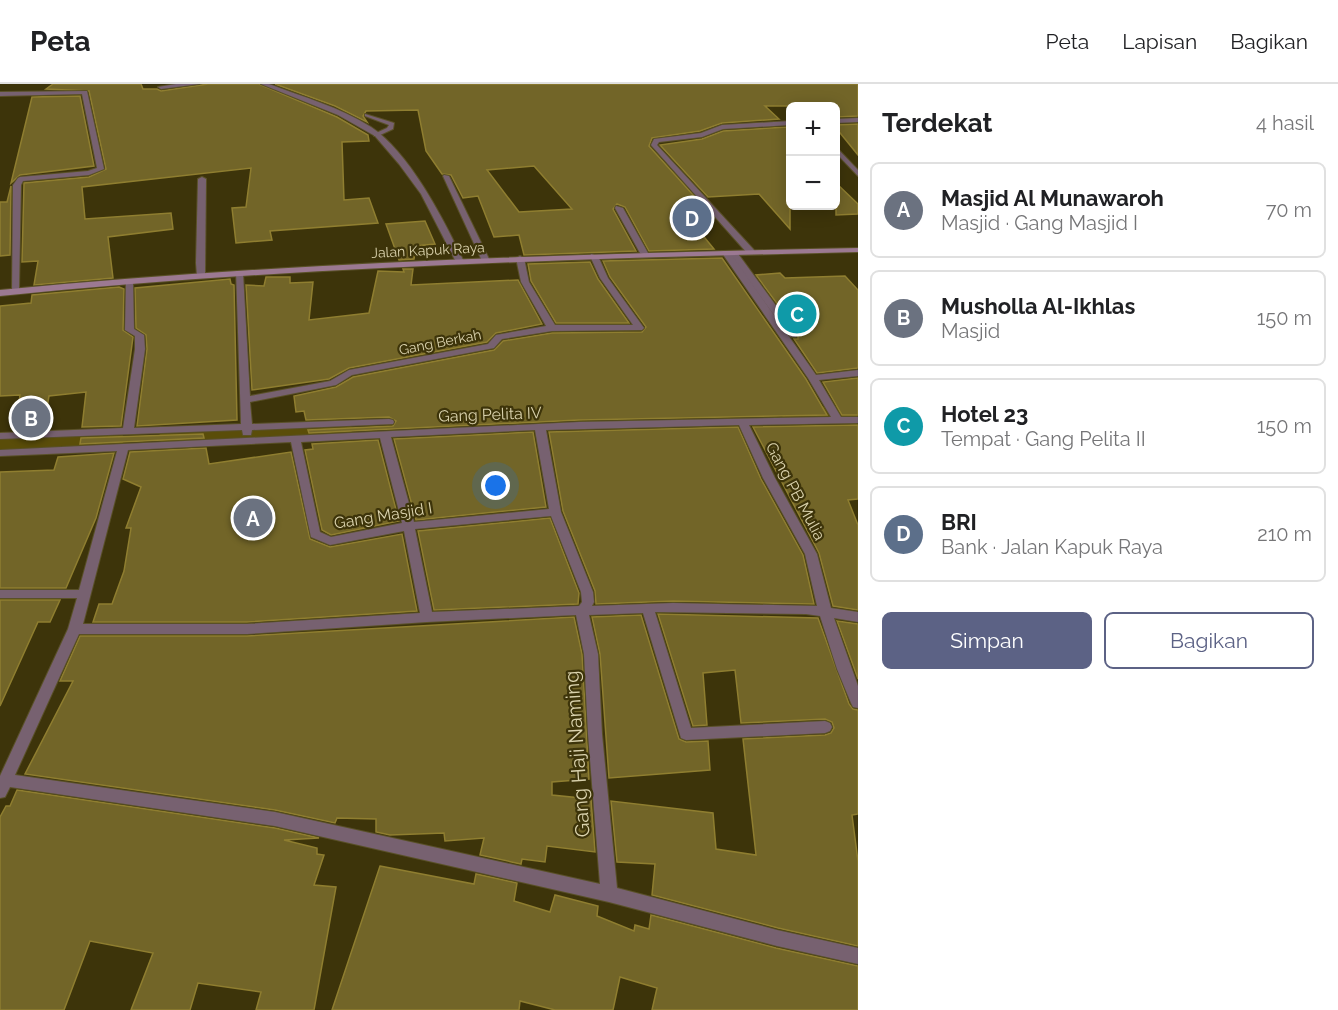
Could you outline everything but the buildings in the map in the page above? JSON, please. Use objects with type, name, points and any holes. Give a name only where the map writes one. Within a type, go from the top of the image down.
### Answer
[{"type":"main road","name":"Jalan Kapuk Raya","points":[[0,293],[239,273],[520,258],[644,253],[858,250]]},
{"type":"street","points":[[161,87],[196,84]]},
{"type":"street","points":[[264,84],[348,119],[376,135],[425,195],[460,262]]},
{"type":"street","points":[[0,94],[85,92],[101,169],[88,173],[20,179],[17,185],[15,291]]},
{"type":"street","points":[[367,115],[392,124],[390,129],[376,135]]},
{"type":"street","points":[[840,121],[858,120]]},
{"type":"street","points":[[751,252],[654,145],[656,140],[702,135],[722,127],[786,123]]},
{"type":"street","points":[[840,154],[858,174]]},
{"type":"street","points":[[446,176],[486,261]]},
{"type":"street","points":[[201,276],[202,179]]},
{"type":"street","points":[[619,208],[644,253]]},
{"type":"street","points":[[730,253],[793,335]]},
{"type":"street","points":[[730,253],[813,378],[837,420]]},
{"type":"street","name":"Gang Berkah","points":[[246,400],[333,383],[349,373],[491,346],[499,337],[552,328],[639,328],[604,278],[594,256]]},
{"type":"street","points":[[520,258],[525,282],[552,328]]},
{"type":"street","points":[[239,273],[247,434]]},
{"type":"street","points":[[128,431],[140,349],[139,334],[130,330],[129,282]]},
{"type":"street","points":[[813,378],[858,373]]},
{"type":"street","name":"Gang Pelita IV","points":[[0,453],[124,446],[247,434],[295,438],[540,427],[858,420]]},
{"type":"street","points":[[0,436],[128,431],[247,434],[389,422]]},
{"type":"street","name":"Gang PB Mulia","points":[[742,423],[811,554],[825,611],[844,669],[858,702]]},
{"type":"street","name":"Gang Haji Naming","points":[[540,427],[555,512],[587,592],[588,602],[582,612],[591,654],[595,734],[609,894]]},
{"type":"street","points":[[385,435],[409,526],[427,617]]},
{"type":"street","name":"Gang Masjid I","points":[[295,438],[315,534],[330,541],[409,526],[555,512]]},
{"type":"street","points":[[124,446],[75,629],[3,786],[275,819],[609,894],[777,938],[858,956]]},
{"type":"street","points":[[0,594],[85,594]]},
{"type":"street","points":[[75,629],[247,629],[427,617],[747,607],[825,611],[858,616]]},
{"type":"street","points":[[648,609],[686,734],[825,727]]},
{"type":"waterway","points":[[792,414],[858,411]]},
{"type":"waterway","points":[[169,437],[342,429]]},
{"type":"waterway","points":[[0,443],[114,439]]},
{"type":"place","name":"BRI","points":[[692,218]]},
{"type":"place","name":"Hotel 23","points":[[797,314]]},
{"type":"place","name":"Musholla Al-Ikhlas","points":[[31,418]]},
{"type":"place","name":"Masjid Al Munawaroh","points":[[253,518]]}]
